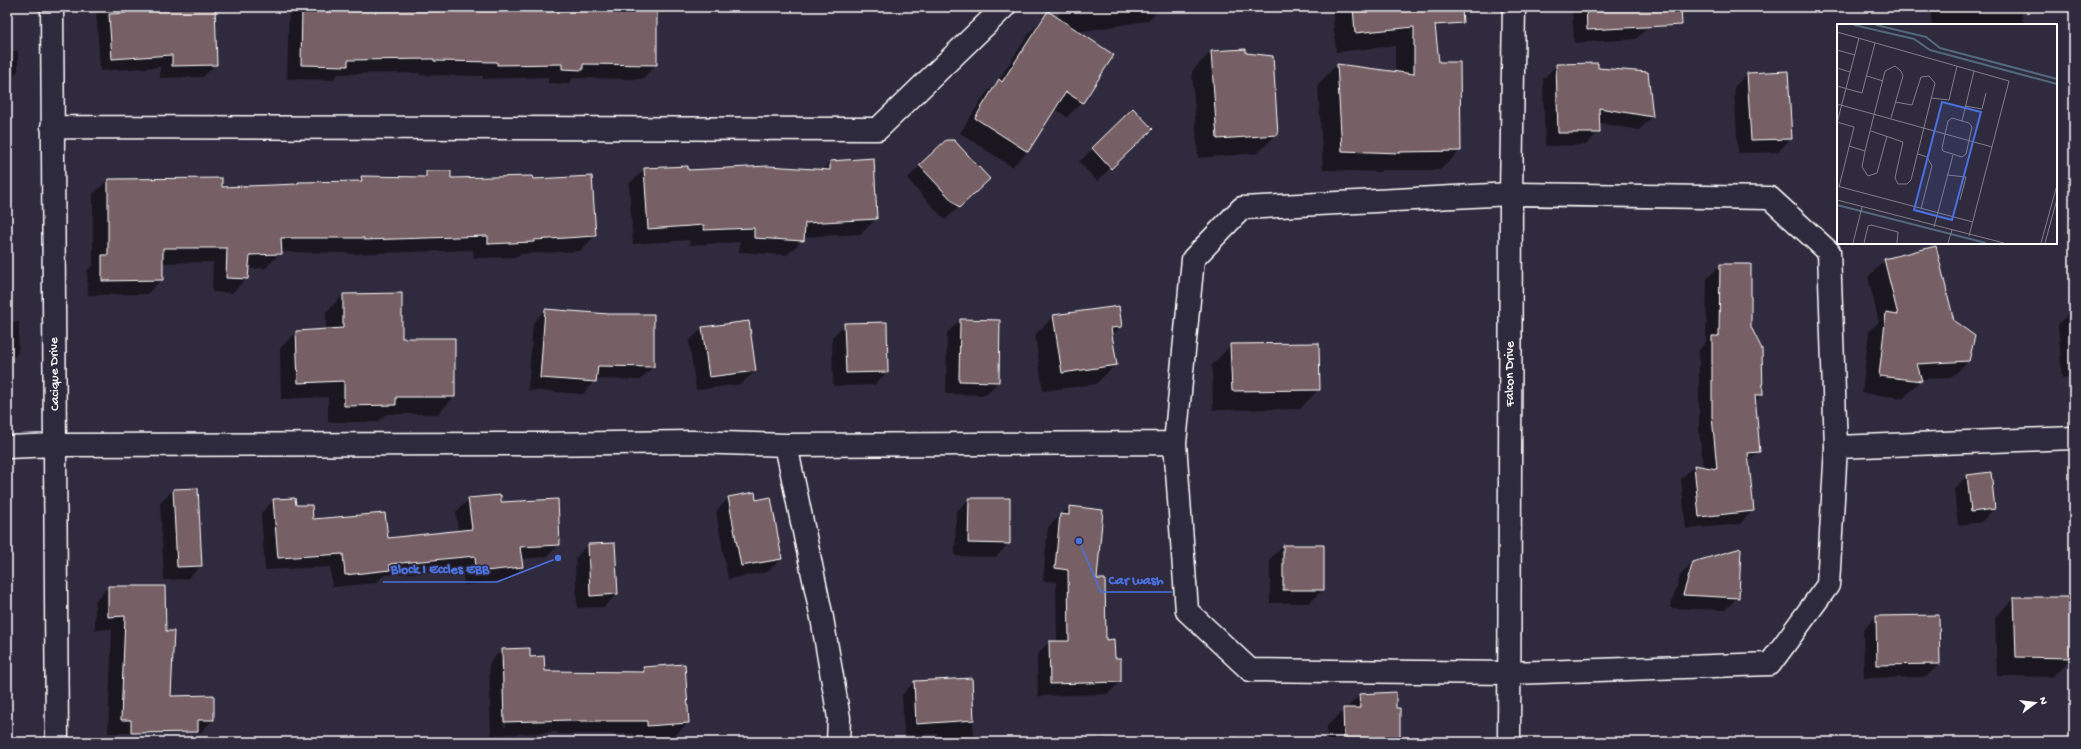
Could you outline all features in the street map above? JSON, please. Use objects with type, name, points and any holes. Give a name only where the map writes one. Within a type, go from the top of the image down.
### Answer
[{"type":"street","name":"Cacique Drive","points":[[52,7],[57,742]]},
{"type":"street","points":[[52,127],[878,129],[1004,7]]},
{"type":"street","name":"Falcon Drive","points":[[1509,742],[1511,194],[1514,7]]},
{"type":"street","points":[[1511,194],[1770,198],[1829,252],[1836,447],[1828,585],[1770,664],[1509,673],[1250,670],[1187,611],[1174,443],[1193,259],[1242,208],[1511,194]]},
{"type":"street","points":[[1836,447],[2074,438]]},
{"type":"street","points":[[7,447],[55,445],[530,444],[692,442],[786,445],[1174,443]]},
{"type":"street","points":[[786,445],[822,618],[839,718],[838,742]]},
{"type":"building","points":[[127,7],[215,7],[217,65],[172,66],[172,55],[112,59],[109,14],[126,13]]},
{"type":"building","points":[[302,7],[657,7],[657,65],[583,64],[583,70],[562,69],[562,64],[497,65],[497,62],[434,61],[434,59],[348,60],[348,66],[301,65]]},
{"type":"building","points":[[1353,7],[1462,7],[1463,23],[1435,25],[1439,62],[1460,62],[1461,151],[1400,153],[1342,151],[1337,64],[1414,74],[1414,27],[1355,33]]},
{"type":"building","points":[[1586,7],[1681,7],[1682,25],[1587,30]]},
{"type":"building","points":[[1048,11],[1114,55],[1083,103],[1066,92],[1028,152],[975,118],[999,79],[1002,82]]},
{"type":"building","points":[[1246,49],[1246,53],[1273,56],[1278,135],[1217,139],[1211,51]]},
{"type":"building","points":[[1598,63],[1598,68],[1648,72],[1653,117],[1599,108],[1600,133],[1558,133],[1556,64]]},
{"type":"building","points":[[1788,71],[1792,139],[1751,140],[1747,73]]},
{"type":"building","points":[[1133,108],[1153,129],[1111,169],[1092,148]]},
{"type":"building","points":[[946,140],[954,140],[990,179],[959,208],[919,165]]},
{"type":"building","points":[[874,158],[877,219],[805,223],[804,241],[754,238],[754,228],[704,230],[704,225],[648,229],[644,168],[688,166],[688,170],[768,166],[830,170],[830,161]]},
{"type":"building","points":[[426,171],[451,171],[451,178],[532,176],[533,179],[592,176],[596,236],[534,240],[534,242],[488,244],[488,236],[364,240],[364,238],[281,238],[282,254],[250,255],[248,279],[226,278],[227,248],[163,248],[163,280],[102,281],[102,255],[108,255],[108,179],[222,178],[222,187],[298,184],[298,182],[362,181],[361,176],[426,177]]},
{"type":"building","points":[[1936,246],[1954,321],[1975,336],[1969,361],[1917,364],[1922,381],[1879,376],[1886,313],[1898,315],[1884,259]]},
{"type":"building","points":[[1720,264],[1751,264],[1751,327],[1762,349],[1763,395],[1755,395],[1760,452],[1748,453],[1754,511],[1699,517],[1694,465],[1717,469],[1712,416],[1712,336],[1719,336]]},
{"type":"building","points":[[402,293],[402,338],[455,338],[455,397],[396,397],[396,405],[344,406],[344,381],[298,383],[296,331],[343,328],[343,294]]},
{"type":"building","points":[[1119,306],[1122,327],[1111,328],[1117,365],[1062,373],[1053,315]]},
{"type":"building","points":[[545,309],[609,314],[654,314],[654,367],[598,366],[596,382],[540,378]]},
{"type":"building","points":[[960,319],[1000,320],[999,382],[959,381]]},
{"type":"building","points":[[749,321],[756,371],[709,377],[702,327]]},
{"type":"building","points":[[887,322],[888,372],[846,373],[844,323]]},
{"type":"building","points":[[1319,343],[1320,390],[1232,391],[1230,344]]},
{"type":"building","points":[[1991,472],[1995,509],[1971,512],[1967,475]]},
{"type":"building","points":[[198,488],[202,566],[177,567],[173,489]]},
{"type":"building","points":[[755,492],[756,500],[771,497],[782,559],[741,566],[728,497]]},
{"type":"building","points":[[501,495],[501,502],[558,499],[560,545],[520,547],[523,567],[476,572],[475,556],[390,564],[390,570],[345,575],[343,554],[278,558],[273,499],[295,498],[296,505],[312,505],[313,519],[385,513],[388,538],[472,529],[468,498]]},
{"type":"building","points":[[969,498],[1010,498],[1010,544],[968,543]]},
{"type":"building","points":[[1069,506],[1103,510],[1097,579],[1105,579],[1106,640],[1114,639],[1115,658],[1121,658],[1121,682],[1050,684],[1049,641],[1069,641],[1068,570],[1055,568],[1060,514],[1069,515]]},
{"type":"building","points":[[615,543],[618,594],[590,596],[588,544]]},
{"type":"building","points":[[1283,545],[1324,545],[1324,590],[1283,590]]},
{"type":"building","points":[[1741,548],[1739,598],[1683,595],[1693,562]]},
{"type":"building","points":[[108,586],[165,586],[166,631],[174,631],[171,696],[214,695],[214,720],[198,720],[198,732],[131,733],[131,720],[121,720],[125,616],[108,617]]},
{"type":"building","points":[[2014,597],[2073,597],[2072,658],[2016,657]]},
{"type":"building","points":[[1939,615],[1940,664],[1877,665],[1876,616]]},
{"type":"building","points":[[530,648],[530,657],[544,656],[545,671],[644,672],[643,667],[685,664],[689,723],[647,726],[647,721],[570,720],[504,722],[502,649]]},
{"type":"building","points":[[972,678],[974,720],[916,724],[914,681]]},
{"type":"building","points":[[1396,692],[1396,708],[1400,708],[1400,742],[1358,742],[1358,739],[1344,740],[1343,708],[1360,708],[1359,694]]},
{"type":"place","name":"Car wash","points":[[1079,541]]},
{"type":"place","name":"Block I Eccles EBB","points":[[558,558]]}]
